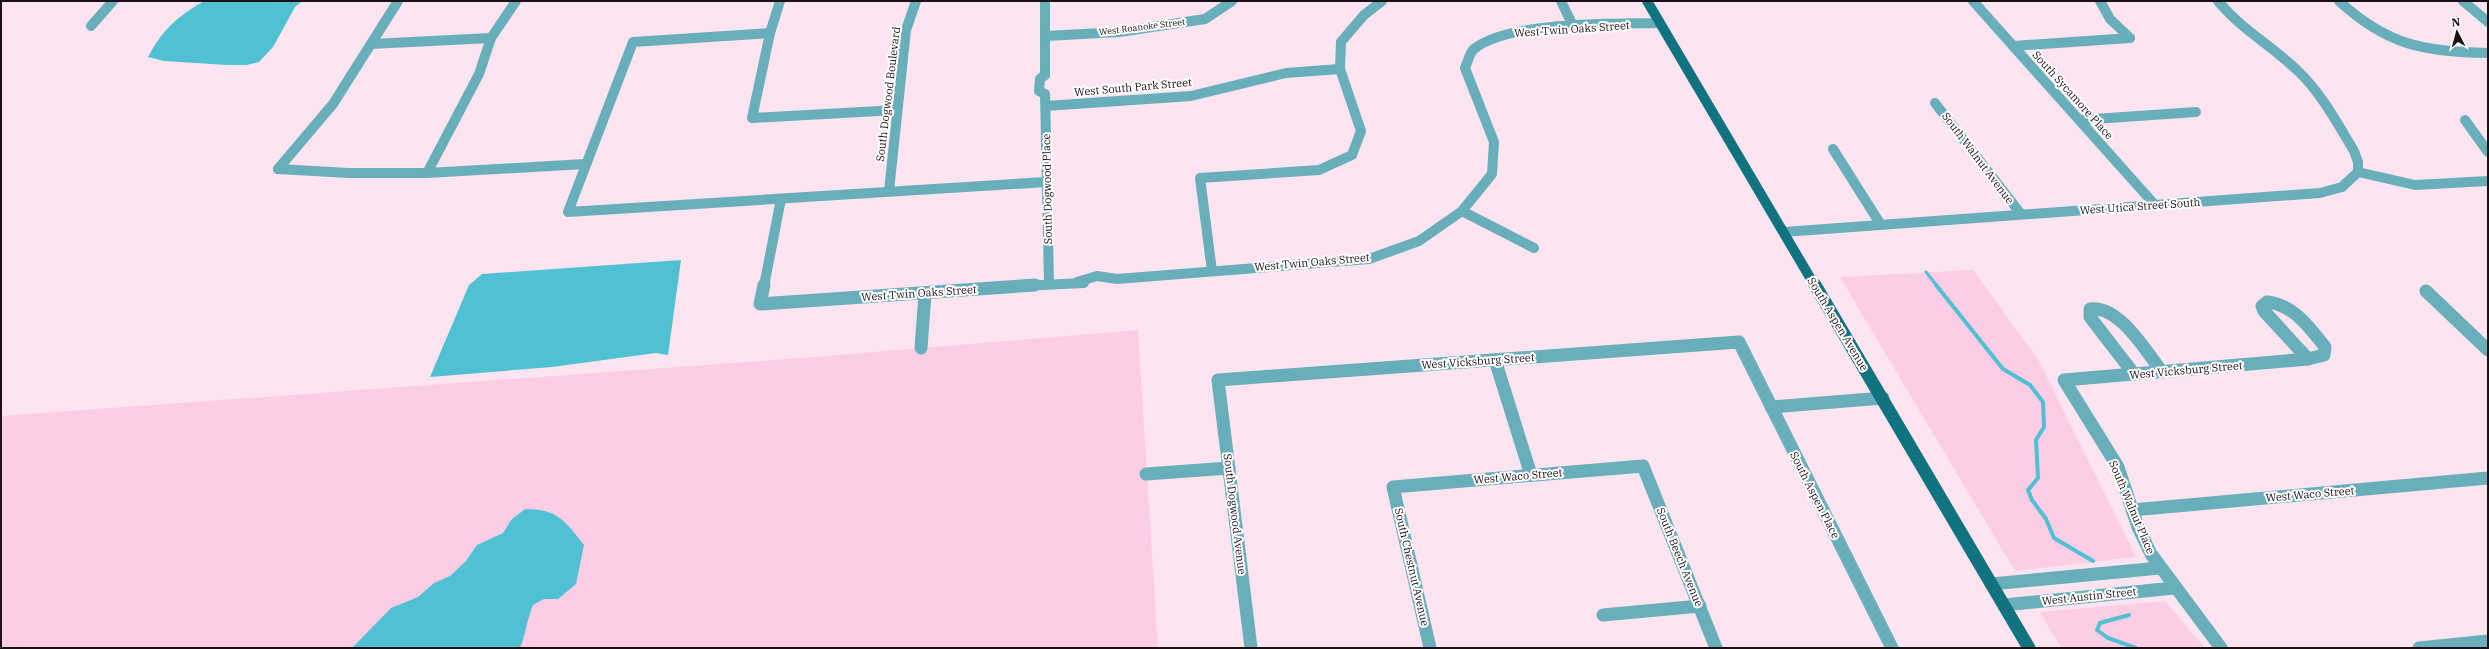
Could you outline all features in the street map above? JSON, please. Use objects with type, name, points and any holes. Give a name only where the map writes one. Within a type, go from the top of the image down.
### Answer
[{"type":"main road","name":"South Aspen Avenue","points":[[1647,1],[1883,398],[2029,648]]},
{"type":"street","points":[[91,26],[113,1]]},
{"type":"street","points":[[398,1],[333,104],[278,169],[349,173],[427,173],[585,164]]},
{"type":"street","points":[[427,173],[479,74],[491,38],[516,1]]},
{"type":"street","points":[[780,1],[770,33],[752,118],[897,110]]},
{"type":"street","name":"South Dogwood Boulevard","points":[[890,191],[906,30],[916,1]]},
{"type":"street","name":"South Dogwood Place","points":[[1045,1],[1045,75],[1040,79],[1039,91],[1045,94],[1046,106],[1046,182],[1049,284]]},
{"type":"street","name":"West Roanoke Street","points":[[1046,36],[1119,32],[1205,19],[1232,1]]},
{"type":"street","points":[[1212,271],[1200,178],[1319,170],[1352,155],[1361,131],[1340,69],[1341,42],[1364,15],[1382,1]]},
{"type":"street","points":[[1561,1],[1574,28]]},
{"type":"street","name":"South Sycamore Place","points":[[1973,1],[2155,205]]},
{"type":"street","points":[[2013,46],[2130,38],[2110,19],[2100,1]]},
{"type":"street","points":[[2218,1],[2240,25],[2286,60],[2312,85],[2354,151],[2358,162],[2358,172],[2416,185],[2488,181]]},
{"type":"street","points":[[2339,1],[2361,22],[2393,40],[2440,52],[2488,53]]},
{"type":"street","points":[[2463,1],[2487,20]]},
{"type":"street","name":"West Twin Oaks Street","points":[[781,199],[760,304],[925,294],[1077,282],[1088,284],[1112,283],[1117,279],[1369,258],[1419,240],[1462,211],[1492,174],[1494,142],[1466,68],[1473,49],[1494,36],[1518,31],[1659,23]]},
{"type":"street","points":[[770,33],[633,42],[585,164],[568,212],[1046,182]]},
{"type":"street","points":[[371,44],[491,38]]},
{"type":"street","name":"West South Park Street","points":[[1046,106],[1190,96],[1286,73],[1340,69]]},
{"type":"street","name":"South Walnut Avenue","points":[[1935,102],[2021,214]]},
{"type":"street","points":[[2080,120],[2196,112]]},
{"type":"street","points":[[2465,120],[2488,152]]},
{"type":"street","points":[[1833,149],[1881,225]]},
{"type":"street","name":"West Utica Street South","points":[[1784,232],[2320,193],[2341,188],[2353,180],[2358,172]]},
{"type":"street","points":[[1462,211],[1534,248]]},
{"type":"street","points":[[2426,290],[2488,350]]},
{"type":"street","points":[[921,348],[925,294]]},
{"type":"street","points":[[2274,302],[2288,308],[2322,344],[2326,350],[2324,355],[2308,360],[2264,311],[2263,304],[2274,302]]},
{"type":"street","points":[[2134,374],[2090,317],[2090,309],[2099,308],[2114,314],[2162,372]]},
{"type":"street","name":"West Vicksburg Street","points":[[1218,380],[1739,342]]},
{"type":"street","name":"South Aspen Place","points":[[1739,342],[1892,648]]},
{"type":"street","points":[[1495,360],[1531,475]]},
{"type":"street","name":"West Vicksburg Street","points":[[2064,380],[2308,360]]},
{"type":"street","name":"South Dogwood Avenue","points":[[1218,380],[1251,648]]},
{"type":"street","name":"South Walnut Place","points":[[2064,380],[2118,467],[2144,542],[2174,588],[2221,648]]},
{"type":"street","points":[[1771,407],[1883,398]]},
{"type":"street","name":"West Waco Street","points":[[1393,487],[1643,466]]},
{"type":"street","name":"South Beech Avenue","points":[[1643,466],[1716,648]]},
{"type":"street","points":[[1146,474],[1229,468]]},
{"type":"street","name":"West Waco Street","points":[[2132,510],[2488,478]]},
{"type":"street","name":"South Chestnut Avenue","points":[[1393,487],[1430,648]]},
{"type":"street","name":"West Austin Street","points":[[1991,584],[2160,568]]},
{"type":"street","name":"West Austin Street","points":[[2004,605],[2174,588]]},
{"type":"street","points":[[1603,615],[1700,606]]},
{"type":"street","points":[[2419,648],[2488,641]]},
{"type":"shaded area","points":[[1973,270],[2039,361],[2136,557],[2015,571],[1840,277]]},
{"type":"shaded area","points":[[1138,330],[1158,648],[1,648],[1,416],[801,358]]},
{"type":"shaded area","points":[[2165,601],[2205,648],[2061,648],[2040,612]]},
{"type":"water","points":[[204,1],[302,1],[295,7],[273,47],[259,62],[247,65],[227,65],[164,61],[148,57],[165,31],[178,18]]},
{"type":"water","points":[[681,260],[668,355],[656,353],[552,367],[430,377],[469,285],[482,274]]},
{"type":"water","points":[[525,509],[545,511],[560,518],[584,545],[576,584],[558,599],[544,599],[533,605],[520,648],[352,648],[391,608],[418,597],[434,583],[450,576],[466,561],[477,545],[503,533],[511,520]]},
{"type":"waterway","points":[[1926,272],[1937,286]]},
{"type":"waterway","points":[[1936,285],[2003,369],[2030,385],[2043,402],[2044,427],[2036,440],[2038,478],[2028,490],[2032,500],[2046,519],[2054,538],[2093,561]]},
{"type":"waterway","points":[[2129,615],[2100,623],[2097,630],[2108,638],[2136,648]]}]
